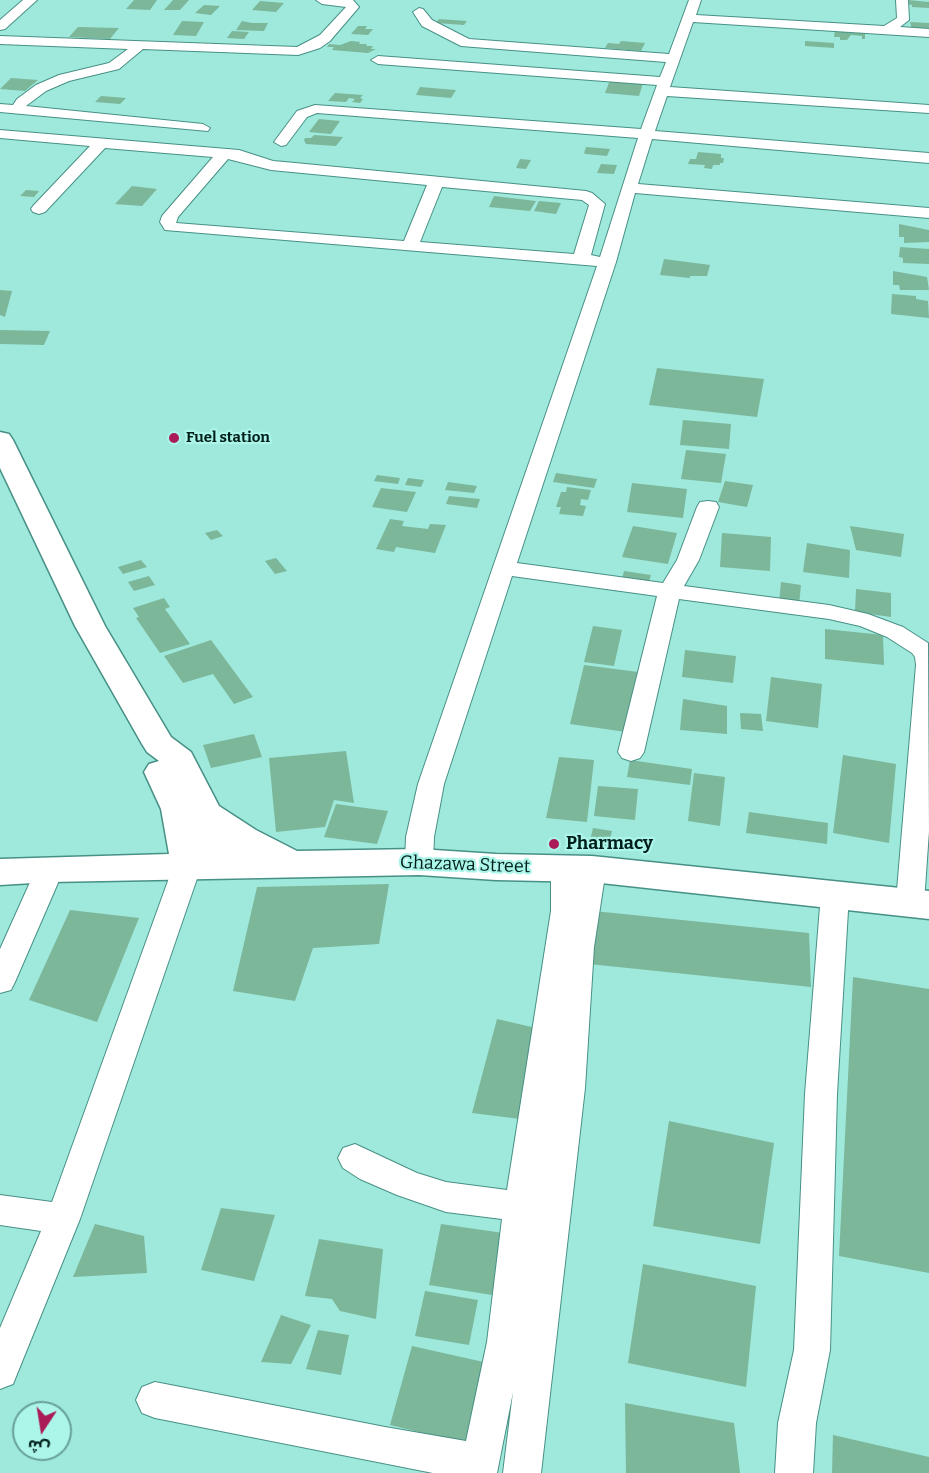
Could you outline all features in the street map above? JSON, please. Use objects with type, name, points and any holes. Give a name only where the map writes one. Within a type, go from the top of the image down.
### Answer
[{"type":"main road","points":[[0,440],[90,626],[159,744],[157,764],[218,844],[224,866]]},
{"type":"main road","points":[[192,811],[293,865]]},
{"type":"main road","points":[[187,867],[192,811]]},
{"type":"main road","points":[[106,868],[138,856],[164,839],[192,811]]},
{"type":"main road","name":"Ghazawa Street","points":[[0,872],[50,869],[419,862],[578,868],[920,903]]},
{"type":"street","points":[[0,26],[31,0]]},
{"type":"street","points":[[0,40],[303,50],[325,38],[353,7],[345,2],[322,0]]},
{"type":"street","points":[[887,30],[903,20],[902,0]]},
{"type":"street","points":[[419,862],[420,837],[431,784],[607,262],[645,135],[692,9],[929,33]]},
{"type":"street","points":[[419,12],[427,23],[466,43],[673,58]]},
{"type":"street","points":[[17,110],[22,102],[41,88],[64,78],[114,66],[140,45]]},
{"type":"street","points":[[378,60],[929,109]]},
{"type":"street","points":[[0,108],[203,128]]},
{"type":"street","points":[[281,142],[303,114],[312,110],[487,121],[929,158]]},
{"type":"street","points":[[0,134],[224,154],[249,157],[271,165],[295,168],[586,196],[595,200],[597,207],[581,260]]},
{"type":"street","points":[[39,209],[101,143]]},
{"type":"street","points":[[224,154],[170,216],[168,222],[171,227],[183,230],[411,245],[607,262]]},
{"type":"street","points":[[411,245],[437,181]]},
{"type":"street","points":[[628,188],[929,213]]},
{"type":"street","points":[[631,752],[670,590],[688,560],[708,507]]},
{"type":"street","points":[[504,568],[850,616],[895,632],[920,648],[927,656],[928,665],[920,903]]},
{"type":"street","points":[[0,1372],[63,1219],[187,867]]},
{"type":"street","points":[[155,1400],[479,1467],[505,1342],[521,1207],[565,911],[578,868]]},
{"type":"street","points":[[522,1473],[569,1088],[579,947],[578,868]]},
{"type":"street","points":[[0,982],[50,869]]},
{"type":"street","points":[[794,1473],[797,1424],[812,1350],[821,1094],[835,894]]},
{"type":"street","points":[[355,1158],[372,1169],[409,1185],[446,1197],[521,1207]]},
{"type":"street","points":[[0,1210],[63,1219]]},
{"type":"building","points":[[134,0],[157,0],[150,10],[126,9]]},
{"type":"building","points":[[173,0],[189,0],[180,10],[164,10]]},
{"type":"building","points":[[908,0],[929,2],[929,8],[912,7],[907,4]]},
{"type":"building","points":[[260,1],[284,3],[276,12],[252,10]]},
{"type":"building","points":[[204,5],[220,6],[211,15],[195,13]]},
{"type":"building","points":[[439,19],[467,21],[464,25],[436,23]]},
{"type":"building","points":[[182,21],[204,22],[196,36],[173,35]]},
{"type":"building","points":[[242,21],[268,23],[264,31],[236,30]]},
{"type":"building","points":[[910,22],[929,23],[929,30],[912,29]]},
{"type":"building","points":[[358,26],[373,29],[368,35],[351,34]]},
{"type":"building","points":[[78,27],[119,28],[110,39],[69,37]]},
{"type":"building","points":[[835,30],[848,31],[848,33],[865,32],[865,39],[862,39],[862,36],[851,35],[847,40],[840,40],[840,37],[834,37]]},
{"type":"building","points":[[232,31],[249,32],[244,39],[227,38]]},
{"type":"building","points":[[351,41],[367,44],[366,46],[373,46],[371,49],[376,49],[368,53],[332,50],[334,47],[327,47],[329,44],[340,45]]},
{"type":"building","points":[[621,41],[645,43],[641,51],[605,48],[608,43],[619,44]]},
{"type":"building","points":[[805,41],[834,43],[834,48],[805,46]]},
{"type":"building","points":[[11,78],[38,80],[25,91],[0,89]]},
{"type":"building","points":[[610,80],[643,83],[639,96],[605,93]]},
{"type":"building","points":[[420,87],[456,90],[451,98],[416,95]]},
{"type":"building","points":[[335,93],[363,95],[360,98],[363,99],[360,103],[352,102],[355,99],[349,98],[346,102],[328,101]]},
{"type":"building","points":[[101,96],[126,98],[120,104],[95,102]]},
{"type":"building","points":[[319,119],[340,121],[331,134],[309,132]]},
{"type":"building","points":[[314,135],[343,137],[336,146],[306,144],[305,138],[311,138]]},
{"type":"building","points":[[586,147],[610,149],[607,156],[586,154],[584,153]]},
{"type":"building","points":[[698,152],[721,154],[721,158],[724,158],[723,163],[713,165],[712,169],[704,168],[705,165],[688,164],[690,159],[696,159]]},
{"type":"building","points":[[520,159],[531,160],[526,169],[516,168]]},
{"type":"building","points":[[601,164],[617,165],[614,174],[597,173]]},
{"type":"building","points":[[132,186],[157,189],[142,206],[115,204]]},
{"type":"building","points":[[26,190],[39,191],[34,197],[20,196]]},
{"type":"building","points":[[494,196],[536,201],[530,211],[489,207]]},
{"type":"building","points":[[539,201],[561,203],[556,214],[534,211]]},
{"type":"building","points":[[899,224],[929,230],[929,242],[904,243],[904,237],[899,237]]},
{"type":"building","points":[[900,247],[929,249],[929,264],[903,263],[903,258],[899,257]]},
{"type":"building","points":[[664,259],[710,265],[707,276],[690,276],[690,278],[660,275]]},
{"type":"building","points":[[893,271],[927,277],[929,290],[900,290],[899,285],[893,285]]},
{"type":"building","points":[[0,290],[12,291],[5,317],[0,315]]},
{"type":"building","points":[[892,294],[916,296],[916,299],[928,301],[929,318],[891,314]]},
{"type":"building","points":[[0,330],[50,331],[44,345],[0,344]]},
{"type":"building","points":[[657,368],[764,379],[757,417],[649,405]]},
{"type":"building","points":[[683,420],[731,424],[729,449],[680,445]]},
{"type":"building","points":[[686,450],[726,454],[721,483],[681,479]]},
{"type":"building","points":[[556,473],[597,479],[594,488],[553,482]]},
{"type":"building","points":[[377,475],[400,478],[398,484],[374,481]]},
{"type":"building","points":[[408,478],[424,480],[421,487],[405,485]]},
{"type":"building","points":[[725,481],[753,485],[747,507],[718,502]]},
{"type":"building","points":[[448,482],[477,486],[474,493],[445,490]]},
{"type":"building","points":[[632,483],[687,489],[683,518],[627,512]]},
{"type":"building","points":[[567,487],[591,490],[588,500],[581,499],[580,505],[586,506],[583,516],[559,514],[561,507],[556,507],[561,492],[566,492]]},
{"type":"building","points":[[381,488],[416,492],[407,512],[372,507]]},
{"type":"building","points":[[449,496],[480,499],[477,508],[446,504]]},
{"type":"building","points":[[390,519],[404,521],[402,526],[428,529],[430,524],[446,525],[435,553],[396,547],[394,552],[376,549]]},
{"type":"building","points":[[633,526],[677,533],[668,564],[622,557]]},
{"type":"building","points":[[850,526],[904,534],[901,557],[856,550]]},
{"type":"building","points":[[217,530],[223,536],[211,540],[205,533]]},
{"type":"building","points":[[722,533],[771,537],[770,571],[720,567]]},
{"type":"building","points":[[807,543],[850,550],[849,578],[803,572]]},
{"type":"building","points":[[276,558],[287,571],[275,574],[265,561]]},
{"type":"building","points":[[141,560],[147,567],[123,574],[118,567]]},
{"type":"building","points":[[624,571],[651,575],[649,582],[622,579]]},
{"type":"building","points":[[149,576],[155,585],[134,591],[128,582]]},
{"type":"building","points":[[781,582],[801,585],[799,605],[779,603]]},
{"type":"building","points":[[856,589],[891,593],[891,617],[855,612]]},
{"type":"building","points":[[164,598],[170,607],[165,609],[190,644],[160,653],[136,618],[139,617],[133,608]]},
{"type":"building","points":[[593,626],[622,630],[614,666],[584,662]]},
{"type":"building","points":[[825,629],[883,635],[884,665],[825,659]]},
{"type":"building","points":[[211,640],[253,697],[234,704],[213,674],[183,683],[164,656]]},
{"type":"building","points":[[685,650],[736,656],[733,683],[682,677]]},
{"type":"building","points":[[584,665],[638,672],[626,732],[570,724]]},
{"type":"building","points":[[771,677],[822,684],[818,728],[766,721]]},
{"type":"building","points":[[683,699],[727,706],[727,734],[680,730]]},
{"type":"building","points":[[740,713],[761,714],[763,731],[741,729]]},
{"type":"building","points":[[254,734],[262,757],[211,768],[203,745]]},
{"type":"building","points":[[346,751],[354,803],[334,800],[325,827],[276,832],[269,758]]},
{"type":"building","points":[[843,755],[896,764],[889,843],[833,833]]},
{"type":"building","points":[[559,757],[594,760],[587,822],[546,818]]},
{"type":"building","points":[[630,760],[692,769],[690,785],[627,777]]},
{"type":"building","points":[[694,773],[725,777],[720,826],[688,821]]},
{"type":"building","points":[[598,786],[638,789],[635,820],[594,816]]},
{"type":"building","points":[[336,804],[388,811],[377,844],[324,837]]},
{"type":"building","points":[[749,812],[828,823],[827,844],[746,833]]},
{"type":"building","points":[[593,828],[612,831],[608,848],[589,845]]},
{"type":"building","points":[[389,884],[379,944],[313,948],[295,1001],[233,991],[257,887]]},
{"type":"building","points":[[70,910],[139,918],[97,1022],[29,1000]]},
{"type":"building","points":[[594,911],[809,933],[811,987],[589,964]]},
{"type":"building","points":[[853,977],[929,989],[929,1273],[839,1256]]},
{"type":"building","points":[[497,1019],[536,1028],[520,1119],[472,1113]]},
{"type":"building","points":[[669,1121],[774,1143],[760,1244],[653,1226]]},
{"type":"building","points":[[221,1208],[275,1215],[254,1281],[201,1270]]},
{"type":"building","points":[[95,1224],[144,1236],[147,1273],[73,1277]]},
{"type":"building","points":[[441,1224],[503,1233],[492,1295],[429,1285]]},
{"type":"building","points":[[319,1239],[383,1249],[376,1319],[340,1311],[332,1299],[305,1296]]},
{"type":"building","points":[[643,1264],[756,1286],[746,1387],[628,1363]]},
{"type":"building","points":[[425,1291],[478,1300],[469,1345],[415,1336]]},
{"type":"building","points":[[281,1315],[311,1325],[291,1364],[261,1362]]},
{"type":"building","points":[[318,1330],[349,1335],[341,1375],[306,1369]]},
{"type":"building","points":[[412,1346],[488,1363],[468,1444],[390,1425]]},
{"type":"building","points":[[625,1403],[734,1423],[740,1473],[626,1473]]},
{"type":"building","points":[[833,1435],[929,1457],[929,1473],[832,1473]]},
{"type":"place","name":"Fuel station","points":[[174,438]]},
{"type":"place","name":"Pharmacy","points":[[554,844]]}]
